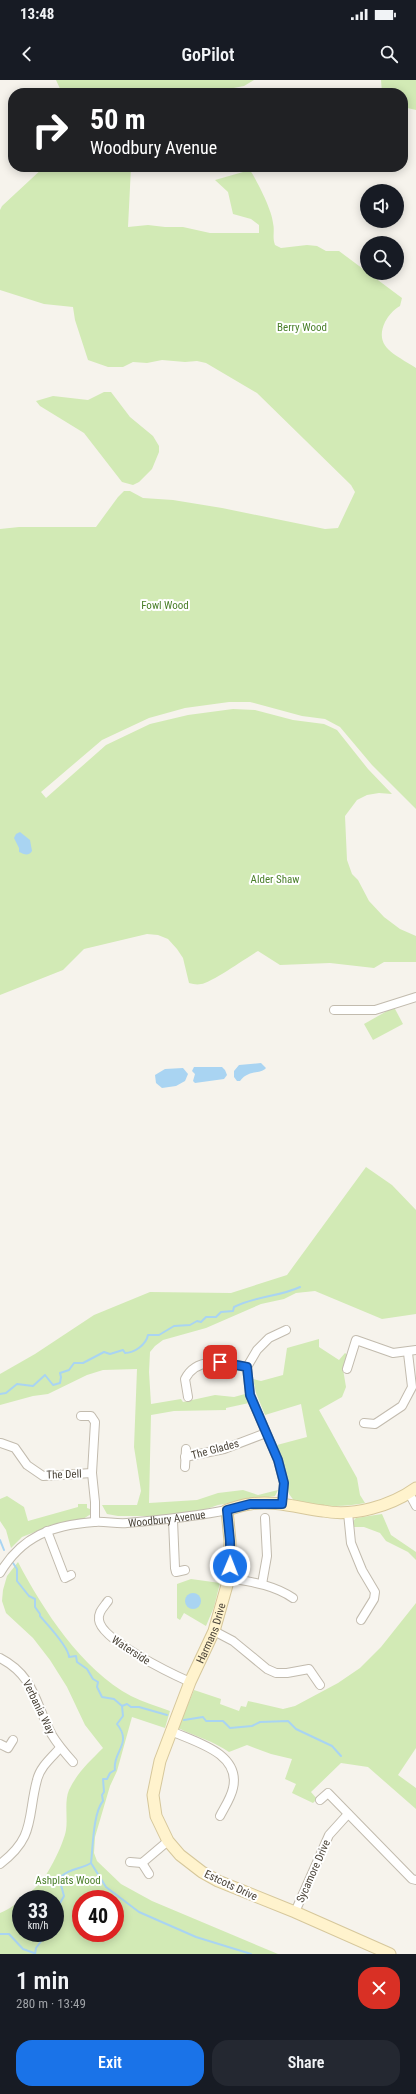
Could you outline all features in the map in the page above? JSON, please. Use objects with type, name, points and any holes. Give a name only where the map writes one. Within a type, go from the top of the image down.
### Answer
[{"type":"street","points":[[334,1010],[375,1010],[416,997]]},
{"type":"street","points":[[282,1504],[284,1483],[278,1460],[250,1395],[247,1367],[257,1350],[269,1338],[286,1330]]},
{"type":"street","points":[[347,1369],[356,1340],[393,1353],[412,1352],[412,1387],[402,1406],[375,1424],[364,1423]]},
{"type":"street","points":[[188,1398],[184,1379],[192,1368],[207,1362],[220,1362],[247,1367]]},
{"type":"street","name":"The Dell","points":[[81,1416],[91,1416],[95,1422],[92,1473],[95,1502],[95,1522]]},
{"type":"street","name":"The Glades","points":[[185,1467],[186,1453],[224,1449],[266,1433]]},
{"type":"street","name":"The Dell","points":[[0,1443],[15,1448],[27,1466],[42,1476],[92,1473]]},
{"type":"street","points":[[413,1491],[416,1506]]},
{"type":"street","name":"Woodbury Avenue","points":[[0,1573],[15,1552],[34,1537],[47,1531],[68,1526],[95,1522],[124,1523],[173,1520],[250,1504],[282,1504],[325,1512],[348,1513],[378,1506],[413,1491]]},
{"type":"street","name":"Harmans Drive","points":[[190,1682],[214,1631],[229,1578],[230,1541],[227,1510]]},
{"type":"street","points":[[348,1513],[351,1543],[362,1570],[375,1592],[374,1599],[361,1620]]},
{"type":"street","points":[[262,1584],[267,1556],[265,1518]]},
{"type":"street","points":[[173,1520],[175,1568],[176,1572],[185,1570]]},
{"type":"street","points":[[47,1531],[65,1578],[72,1575]]},
{"type":"street","points":[[229,1578],[262,1584],[283,1591],[293,1598]]},
{"type":"street","name":"Waterside","points":[[108,1601],[99,1613],[99,1622],[107,1634],[147,1661],[190,1682]]},
{"type":"street","points":[[214,1631],[233,1641],[267,1669],[287,1673],[309,1669],[320,1685]]},
{"type":"street","name":"Verbania Way","points":[[0,1658],[18,1669],[30,1684],[51,1734],[60,1748],[73,1762]]},
{"type":"street","name":"Estcots Drive","points":[[190,1682],[160,1761],[153,1795],[156,1816],[168,1841],[180,1855],[202,1872],[235,1888],[390,1954]]},
{"type":"street","points":[[171,1731],[218,1753],[229,1763],[234,1778],[233,1789],[220,1816]]},
{"type":"street","points":[[0,1744],[8,1748],[13,1740]]},
{"type":"street","points":[[0,1864],[11,1855],[24,1837],[32,1813],[37,1779],[44,1765],[60,1748]]},
{"type":"street","points":[[320,1800],[328,1793],[412,1879],[416,1880]]},
{"type":"street","name":"Sycamore Drive","points":[[294,1912],[329,1835],[348,1814]]},
{"type":"street","points":[[130,1862],[142,1863],[168,1841]]},
{"type":"street","points":[[142,1863],[149,1874]]},
{"type":"green space","points":[[56,80],[254,80],[244,86],[234,88],[60,88]]},
{"type":"green space","points":[[381,80],[416,80],[416,110],[408,108],[408,88],[382,88]]},
{"type":"green space","points":[[39,172],[131,172],[128,227],[148,225],[183,227],[210,233],[259,233],[259,225],[251,219],[233,214],[228,192],[215,180],[243,172],[251,172],[267,203],[272,217],[275,245],[281,248],[307,245],[317,246],[326,251],[339,251],[360,267],[360,280],[378,280],[402,298],[400,306],[391,313],[385,322],[382,331],[382,338],[389,350],[416,368],[416,809],[372,765],[340,727],[325,719],[302,716],[250,702],[229,702],[185,708],[149,718],[102,740],[41,792],[46,798],[106,745],[150,724],[188,715],[233,709],[255,710],[293,720],[324,724],[337,730],[368,769],[392,794],[379,793],[367,795],[357,800],[345,816],[347,860],[352,874],[358,880],[369,901],[384,917],[400,929],[416,936],[416,962],[384,962],[374,968],[330,963],[280,965],[258,951],[206,983],[195,984],[189,983],[183,958],[168,939],[158,935],[147,934],[84,949],[63,970],[0,995],[0,529],[19,527],[96,527],[124,491],[130,491],[143,498],[173,500],[222,508],[325,529],[338,528],[355,492],[351,485],[257,393],[206,363],[197,361],[185,362],[162,360],[147,363],[133,362],[123,367],[108,367],[88,360],[75,320],[73,307],[44,304],[0,290],[0,210],[2,206]]},
{"type":"green space","points":[[104,392],[111,392],[130,417],[153,436],[159,446],[159,452],[152,469],[139,482],[133,485],[122,482],[84,433],[40,406],[36,401],[53,396],[88,400]]},
{"type":"green space","points":[[394,1007],[403,1024],[373,1040],[364,1024]]},
{"type":"green space","points":[[366,1167],[392,1185],[416,1210],[416,1314],[382,1319],[315,1291],[296,1293],[284,1299],[261,1304],[206,1328],[163,1340],[150,1352],[149,1372],[151,1404],[181,1399],[183,1402],[215,1395],[234,1397],[245,1394],[249,1403],[226,1408],[226,1410],[174,1411],[151,1415],[149,1503],[197,1500],[218,1493],[243,1490],[258,1495],[278,1490],[275,1496],[218,1505],[201,1511],[168,1516],[118,1516],[107,1514],[102,1505],[137,1505],[141,1491],[134,1447],[137,1369],[103,1370],[87,1375],[48,1394],[33,1396],[0,1405],[0,1374],[35,1354],[94,1315],[150,1292],[231,1293],[287,1275]]},
{"type":"green space","points":[[319,1339],[319,1347],[339,1360],[345,1353],[350,1357],[343,1369],[346,1387],[342,1397],[319,1410],[357,1478],[360,1495],[365,1503],[347,1506],[330,1506],[295,1502],[289,1494],[284,1465],[277,1445],[307,1437],[301,1404],[265,1415],[256,1393],[253,1379],[261,1381],[283,1375],[287,1348]]},
{"type":"green space","points":[[7,1496],[24,1507],[28,1521],[78,1507],[78,1504],[87,1504],[87,1508],[93,1510],[91,1514],[83,1519],[45,1528],[22,1537],[11,1548],[6,1530],[0,1521],[0,1499]]},
{"type":"green space","points":[[382,1514],[391,1535],[416,1552],[416,1560],[408,1552],[386,1541],[380,1533],[364,1527],[353,1527],[353,1521],[356,1518]]},
{"type":"green space","name":"Ashplats Wood","points":[[18,1562],[39,1600],[52,1619],[80,1655],[96,1671],[113,1685],[131,1696],[170,1711],[165,1728],[132,1717],[117,1771],[110,1786],[95,1837],[94,1853],[97,1861],[121,1884],[152,1901],[278,1954],[0,1954],[0,1913],[12,1906],[12,1942],[64,1942],[64,1890],[33,1890],[50,1869],[65,1835],[67,1820],[66,1805],[69,1790],[84,1768],[103,1748],[85,1725],[67,1687],[50,1660],[33,1638],[6,1613],[2,1601],[7,1576]]},
{"type":"green space","points":[[191,1579],[220,1583],[214,1607],[206,1626],[184,1613],[180,1620],[177,1618],[177,1584]]},
{"type":"green space","points":[[416,1603],[416,1748],[398,1775],[416,1788],[416,1809],[368,1767],[341,1763],[311,1792],[317,1799],[313,1803],[292,1793],[296,1784],[285,1779],[292,1759],[271,1754],[247,1745],[229,1752],[211,1742],[178,1728],[194,1690],[221,1699],[220,1704],[239,1711],[241,1706],[246,1707],[248,1701],[283,1709],[295,1706],[338,1683],[360,1668],[381,1647]]},
{"type":"water","points":[[20,832],[30,840],[32,851],[29,854],[19,852],[19,848],[14,838],[16,834]]},
{"type":"water","points":[[261,1063],[266,1068],[264,1070],[251,1073],[243,1077],[240,1081],[237,1081],[234,1077],[234,1071],[239,1065]]},
{"type":"water","points":[[194,1067],[222,1067],[227,1075],[224,1079],[195,1083],[193,1081],[195,1074],[192,1071]]},
{"type":"water","points":[[183,1068],[188,1074],[185,1081],[176,1086],[162,1088],[156,1083],[155,1075],[165,1069]]},
{"type":"water","points":[[193,1593],[199,1595],[201,1601],[199,1607],[193,1609],[187,1607],[185,1601],[187,1595]]},
{"type":"waterway","points":[[0,1394],[6,1393],[17,1384],[33,1386],[45,1375],[53,1385],[60,1383],[60,1373],[69,1370],[74,1363],[83,1363],[104,1352],[110,1354],[123,1350],[125,1353],[132,1352],[145,1342],[148,1335],[159,1335],[174,1326],[190,1325],[197,1321],[201,1322],[206,1317],[216,1317],[221,1312],[233,1311],[234,1307],[242,1303],[284,1293],[300,1287]]},
{"type":"waterway","points":[[0,1540],[4,1550]]},
{"type":"waterway","points":[[13,1563],[17,1569],[17,1581],[29,1596],[35,1599],[35,1607],[40,1616],[61,1641],[69,1657],[76,1656],[77,1662],[87,1669],[93,1679],[98,1682],[97,1687],[102,1697],[114,1699],[122,1706],[123,1716],[117,1724],[123,1737],[123,1743],[116,1758],[115,1770],[110,1773],[107,1779],[103,1779],[103,1801],[95,1822],[91,1863],[106,1887],[139,1912],[196,1937],[251,1954]]},
{"type":"waterway","points":[[122,1706],[127,1704],[131,1707],[139,1707],[167,1715]]},
{"type":"waterway","points":[[184,1720],[203,1717],[206,1721],[223,1721],[230,1728],[252,1726],[260,1722],[288,1721],[296,1729],[332,1746],[341,1756]]},
{"type":"waterway","points":[[62,1890],[61,1885],[62,1876],[65,1873],[91,1863]]},
{"type":"waterway","points":[[0,1934],[9,1934],[23,1949],[34,1953]]},
{"type":"waterway","points":[[35,1954],[36,1948],[40,1942]]},
{"type":"route","points":[[220,1362],[247,1367],[250,1395],[278,1460],[284,1483],[282,1504],[250,1504],[227,1510],[230,1541],[230,1566]]},
{"type":"park label","name":"Berry Wood","points":[[302,327]]},
{"type":"park label","name":"Fowl Wood","points":[[165,605]]},
{"type":"park label","name":"Alder Shaw","points":[[275,879]]}]
